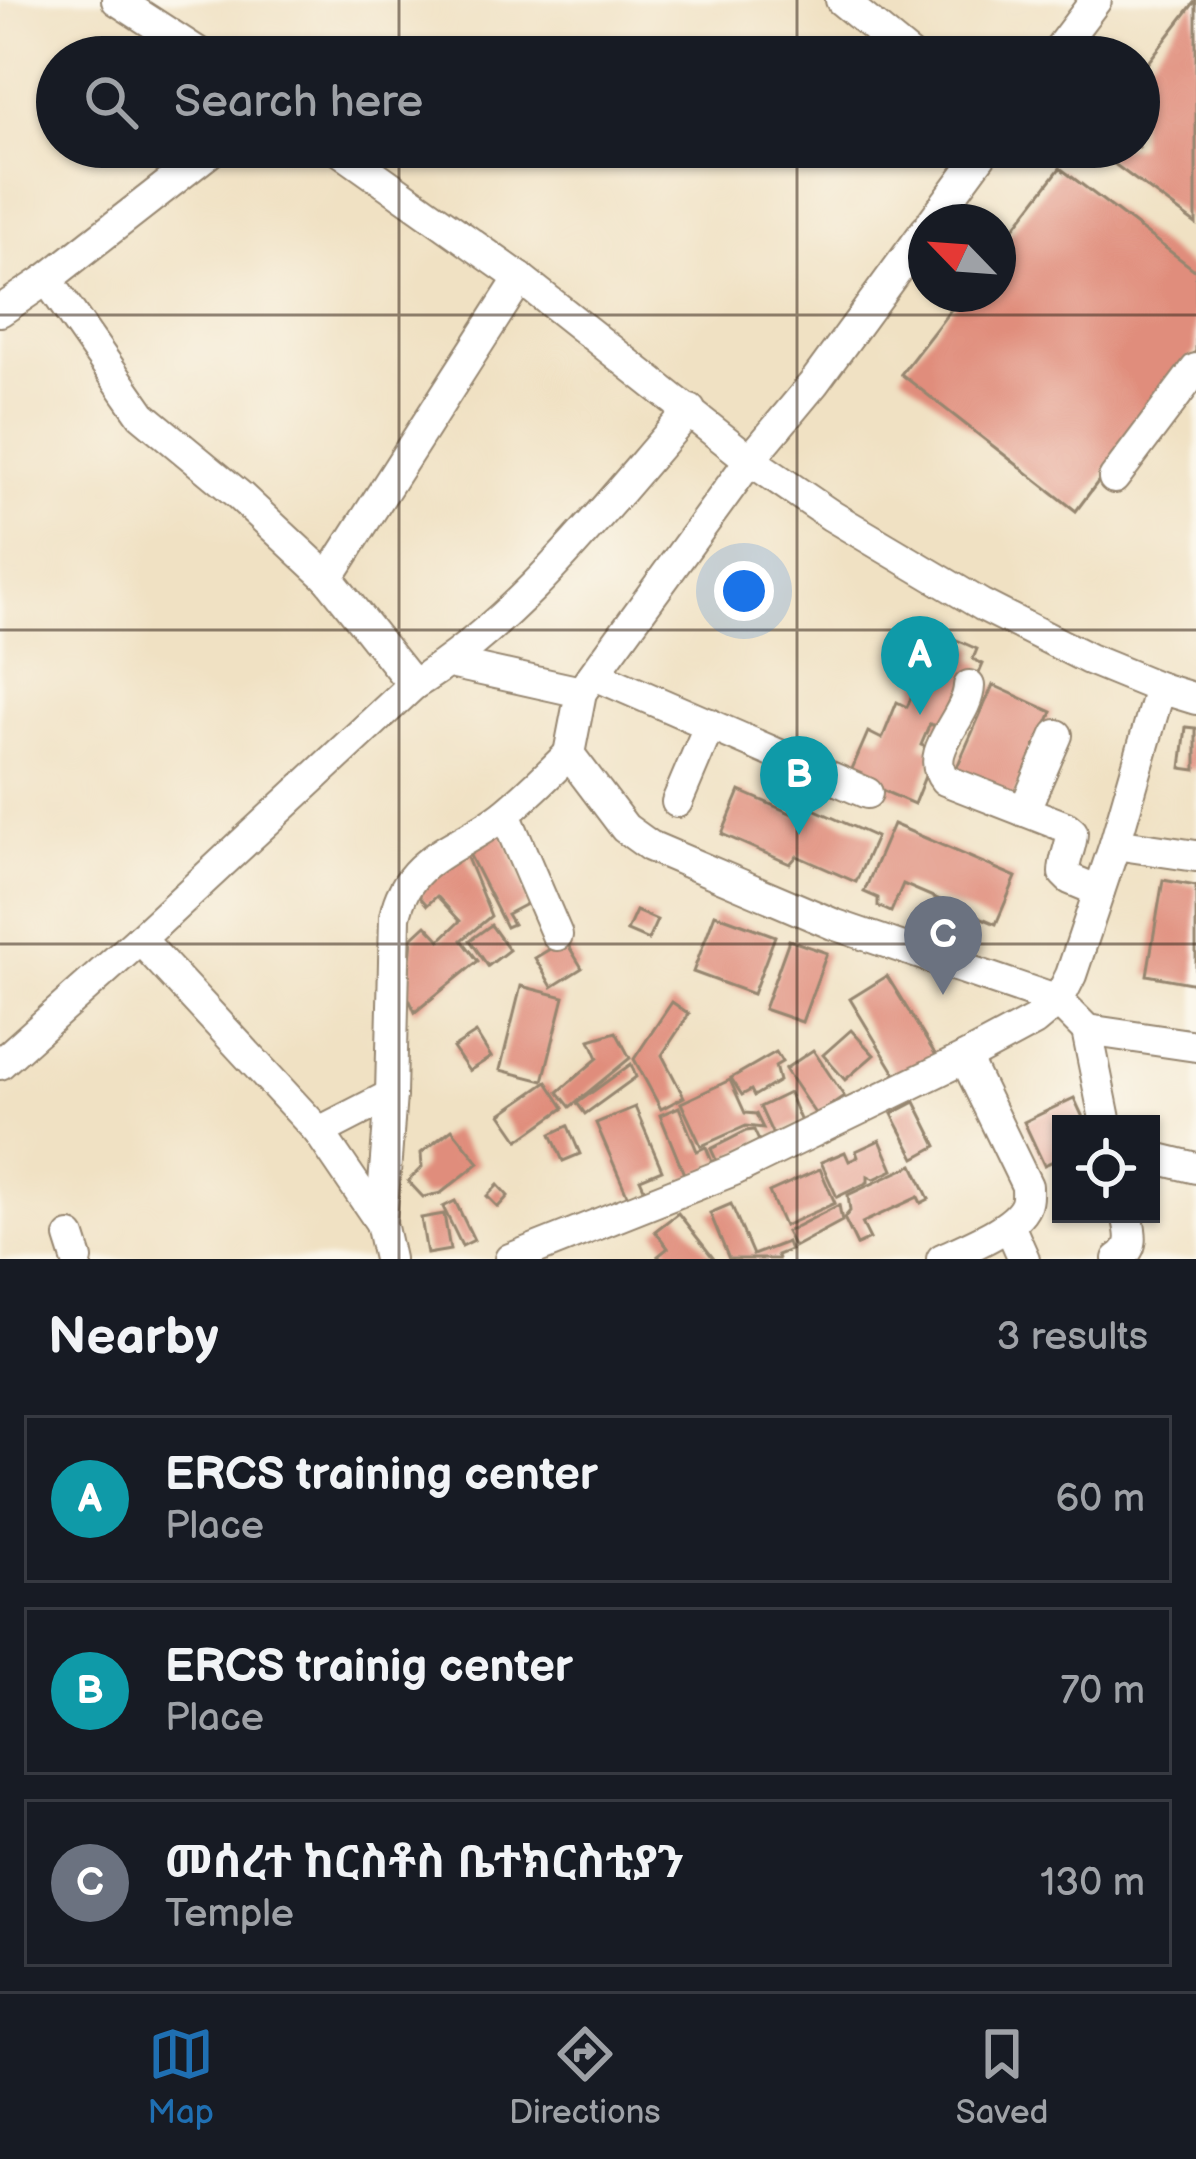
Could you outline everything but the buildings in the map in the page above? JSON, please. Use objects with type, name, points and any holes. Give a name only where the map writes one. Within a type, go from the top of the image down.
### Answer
[{"type":"street","points":[[117,0],[173,36]]},
{"type":"street","points":[[842,0],[886,36]]},
{"type":"street","points":[[1069,36],[1096,0]]},
{"type":"street","points":[[0,311],[189,168]]},
{"type":"street","points":[[365,168],[520,278],[750,460],[891,553],[1089,659],[1196,699]]},
{"type":"street","points":[[945,204],[972,168]]},
{"type":"street","points":[[389,1259],[380,1223],[391,1095],[398,898],[415,871],[505,814],[569,754],[588,684],[750,460],[814,383],[908,255]]},
{"type":"street","points":[[328,578],[520,278]]},
{"type":"street","points":[[46,279],[142,416],[240,496],[328,578],[413,686]]},
{"type":"street","points":[[1114,478],[1196,369]]},
{"type":"street","points":[[0,1064],[413,686],[450,663],[513,608],[690,410]]},
{"type":"street","points":[[450,663],[588,684],[710,724],[867,793]]},
{"type":"street","points":[[969,686],[968,699],[937,756],[938,771],[945,780],[1066,827],[1072,832],[1064,872],[1100,891]]},
{"type":"street","points":[[510,1259],[734,1170],[965,1058],[1034,1021],[1058,1001],[1072,975],[1100,891],[1160,688]]},
{"type":"street","points":[[676,802],[710,724]]},
{"type":"street","points":[[1024,811],[1057,735]]},
{"type":"street","points":[[569,754],[626,827],[650,846],[833,924],[1058,1001],[1087,1030],[1104,1115]]},
{"type":"street","points":[[505,814],[557,934]]},
{"type":"street","points":[[1115,844],[1196,856]]},
{"type":"street","points":[[140,938],[319,1132],[380,1223]]},
{"type":"street","points":[[1087,1030],[1196,1046]]},
{"type":"street","points":[[942,1259],[1009,1225],[1024,1209],[1027,1186],[965,1058]]},
{"type":"street","points":[[319,1132],[391,1095]]},
{"type":"street","points":[[1160,1159],[1196,1168]]},
{"type":"street","points":[[1118,1259],[1130,1248],[1129,1223]]},
{"type":"street","points":[[1009,1225],[1024,1259]]},
{"type":"place","name":"ERCS training center","points":[[920,715]]},
{"type":"place","name":"ERCS trainig center","points":[[799,835]]},
{"type":"place","name":"መሰረተ ከርስቶስ ቤተክርስቲያን","points":[[943,995]]}]
